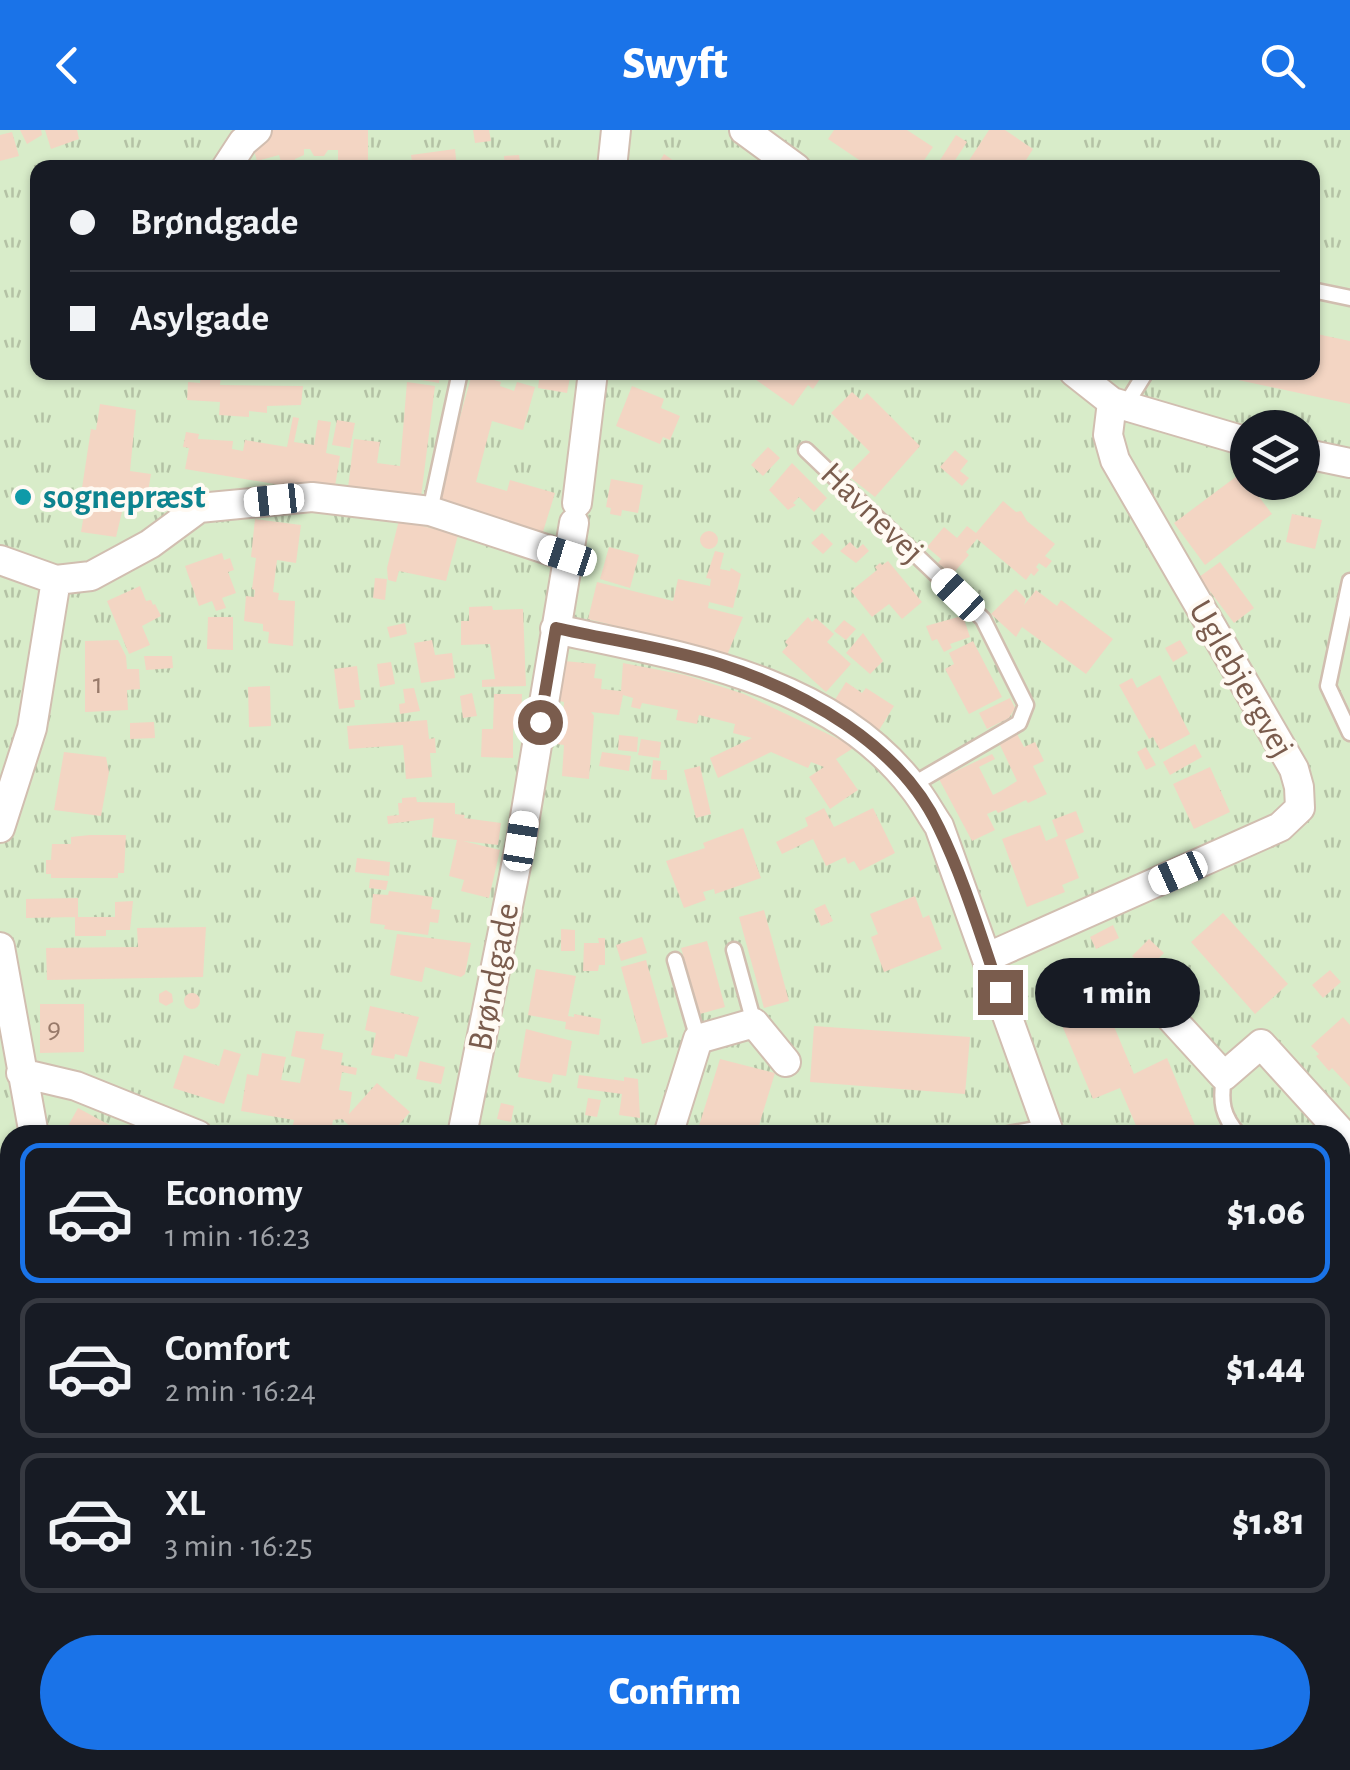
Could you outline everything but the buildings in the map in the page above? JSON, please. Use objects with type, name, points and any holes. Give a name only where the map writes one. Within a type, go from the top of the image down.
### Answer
[{"type":"street","points":[[231,160],[256,130]]},
{"type":"street","points":[[613,160],[616,130]]},
{"type":"street","points":[[744,130],[785,160]]},
{"type":"street","name":"Brøndgade","points":[[464,1125],[521,841],[576,513],[592,380]]},
{"type":"street","points":[[1085,380],[1119,404],[1230,437]]},
{"type":"street","name":"Uglebjergvej","points":[[988,958],[1280,827],[1300,808],[1294,768],[1115,460],[1108,435],[1119,404]]},
{"type":"street","points":[[1320,457],[1350,463]]},
{"type":"street","points":[[0,560],[56,580],[91,576],[150,544],[199,508],[312,496],[430,511],[567,556]]},
{"type":"street","points":[[0,828],[32,728],[56,580]]},
{"type":"street","points":[[556,628],[719,664],[802,699],[859,734],[912,785],[938,826],[1046,1125]]},
{"type":"street","points":[[0,947],[32,1125]]},
{"type":"street","points":[[1139,983],[1224,1076],[1261,1044],[1335,1125]]},
{"type":"street","points":[[671,1125],[698,1039],[754,1023],[786,1062]]},
{"type":"street","points":[[21,1074],[76,1086],[173,1125]]},
{"type":"lane","points":[[1320,292],[1350,298]]},
{"type":"lane","points":[[430,511],[458,380]]},
{"type":"lane","points":[[1119,404],[1139,380]]},
{"type":"lane","name":"Havnevej","points":[[806,450],[984,620],[1026,705],[1018,722],[912,785]]},
{"type":"lane","points":[[1350,581],[1328,686],[1350,733]]},
{"type":"lane","points":[[734,950],[754,1023]]},
{"type":"lane","points":[[675,960],[698,1039]]},
{"type":"lane","points":[[1224,1076],[1220,1098],[1231,1125]]},
{"type":"green space","points":[[0,130],[1350,130],[1350,1125],[0,1125]]},
{"type":"place","name":"sognepræst","points":[[23,497]]},
{"type":"route","points":[[540,722],[556,628],[719,664],[802,699],[859,734],[912,785],[938,826],[1000,992]]}]
